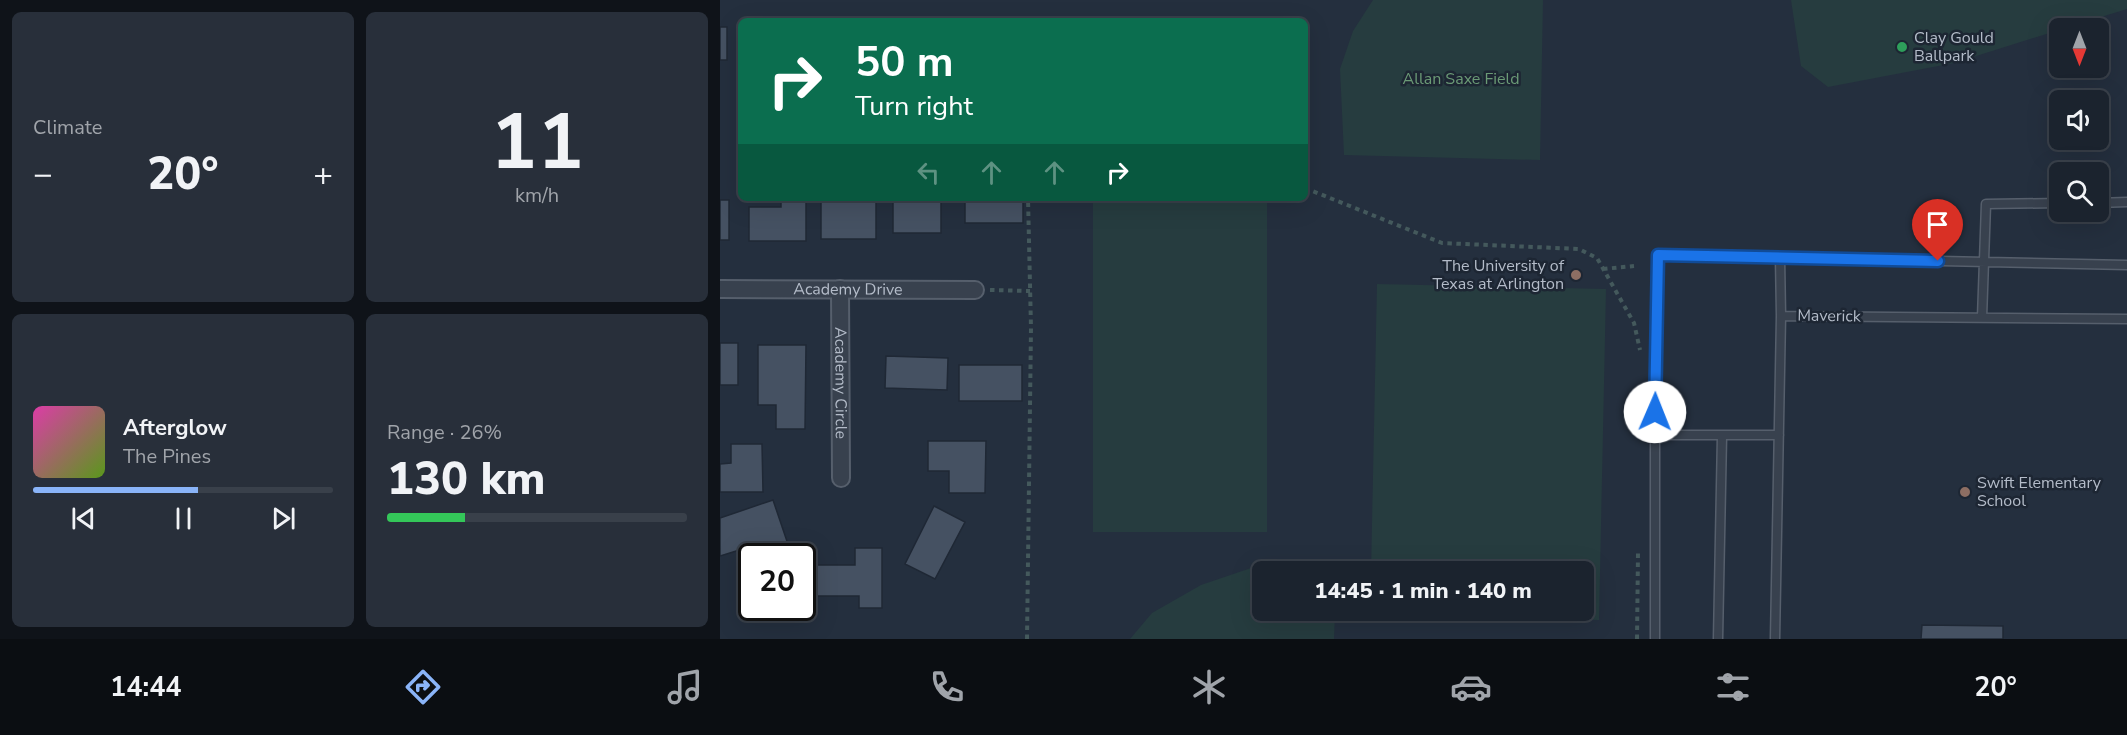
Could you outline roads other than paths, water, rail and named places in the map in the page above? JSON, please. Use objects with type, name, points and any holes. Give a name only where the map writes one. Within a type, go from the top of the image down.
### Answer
[{"type":"street","name":"Academy Drive","points":[[720,289],[975,290]]},
{"type":"street","name":"Academy Circle","points":[[840,289],[841,478]]},
{"type":"lane","points":[[2109,203],[2127,202]]},
{"type":"lane","points":[[1982,318],[1986,204],[2049,203]]},
{"type":"lane","points":[[1655,639],[1658,255],[2127,265]]},
{"type":"lane","points":[[1780,257],[1781,316]]},
{"type":"lane","name":"Maverick","points":[[1775,639],[1781,316],[2127,319]]},
{"type":"lane","points":[[1655,435],[1779,435]]},
{"type":"lane","points":[[1718,639],[1722,435]]},
{"type":"place","name":"Clay Gould Ballpark","points":[[1902,47]]},
{"type":"place","name":"The University of Texas at Arlington","points":[[1576,275]]},
{"type":"place","name":"Swift Elementary School","points":[[1965,492]]},
{"type":"park label","name":"Allan Saxe Field","points":[[1461,79]]}]
